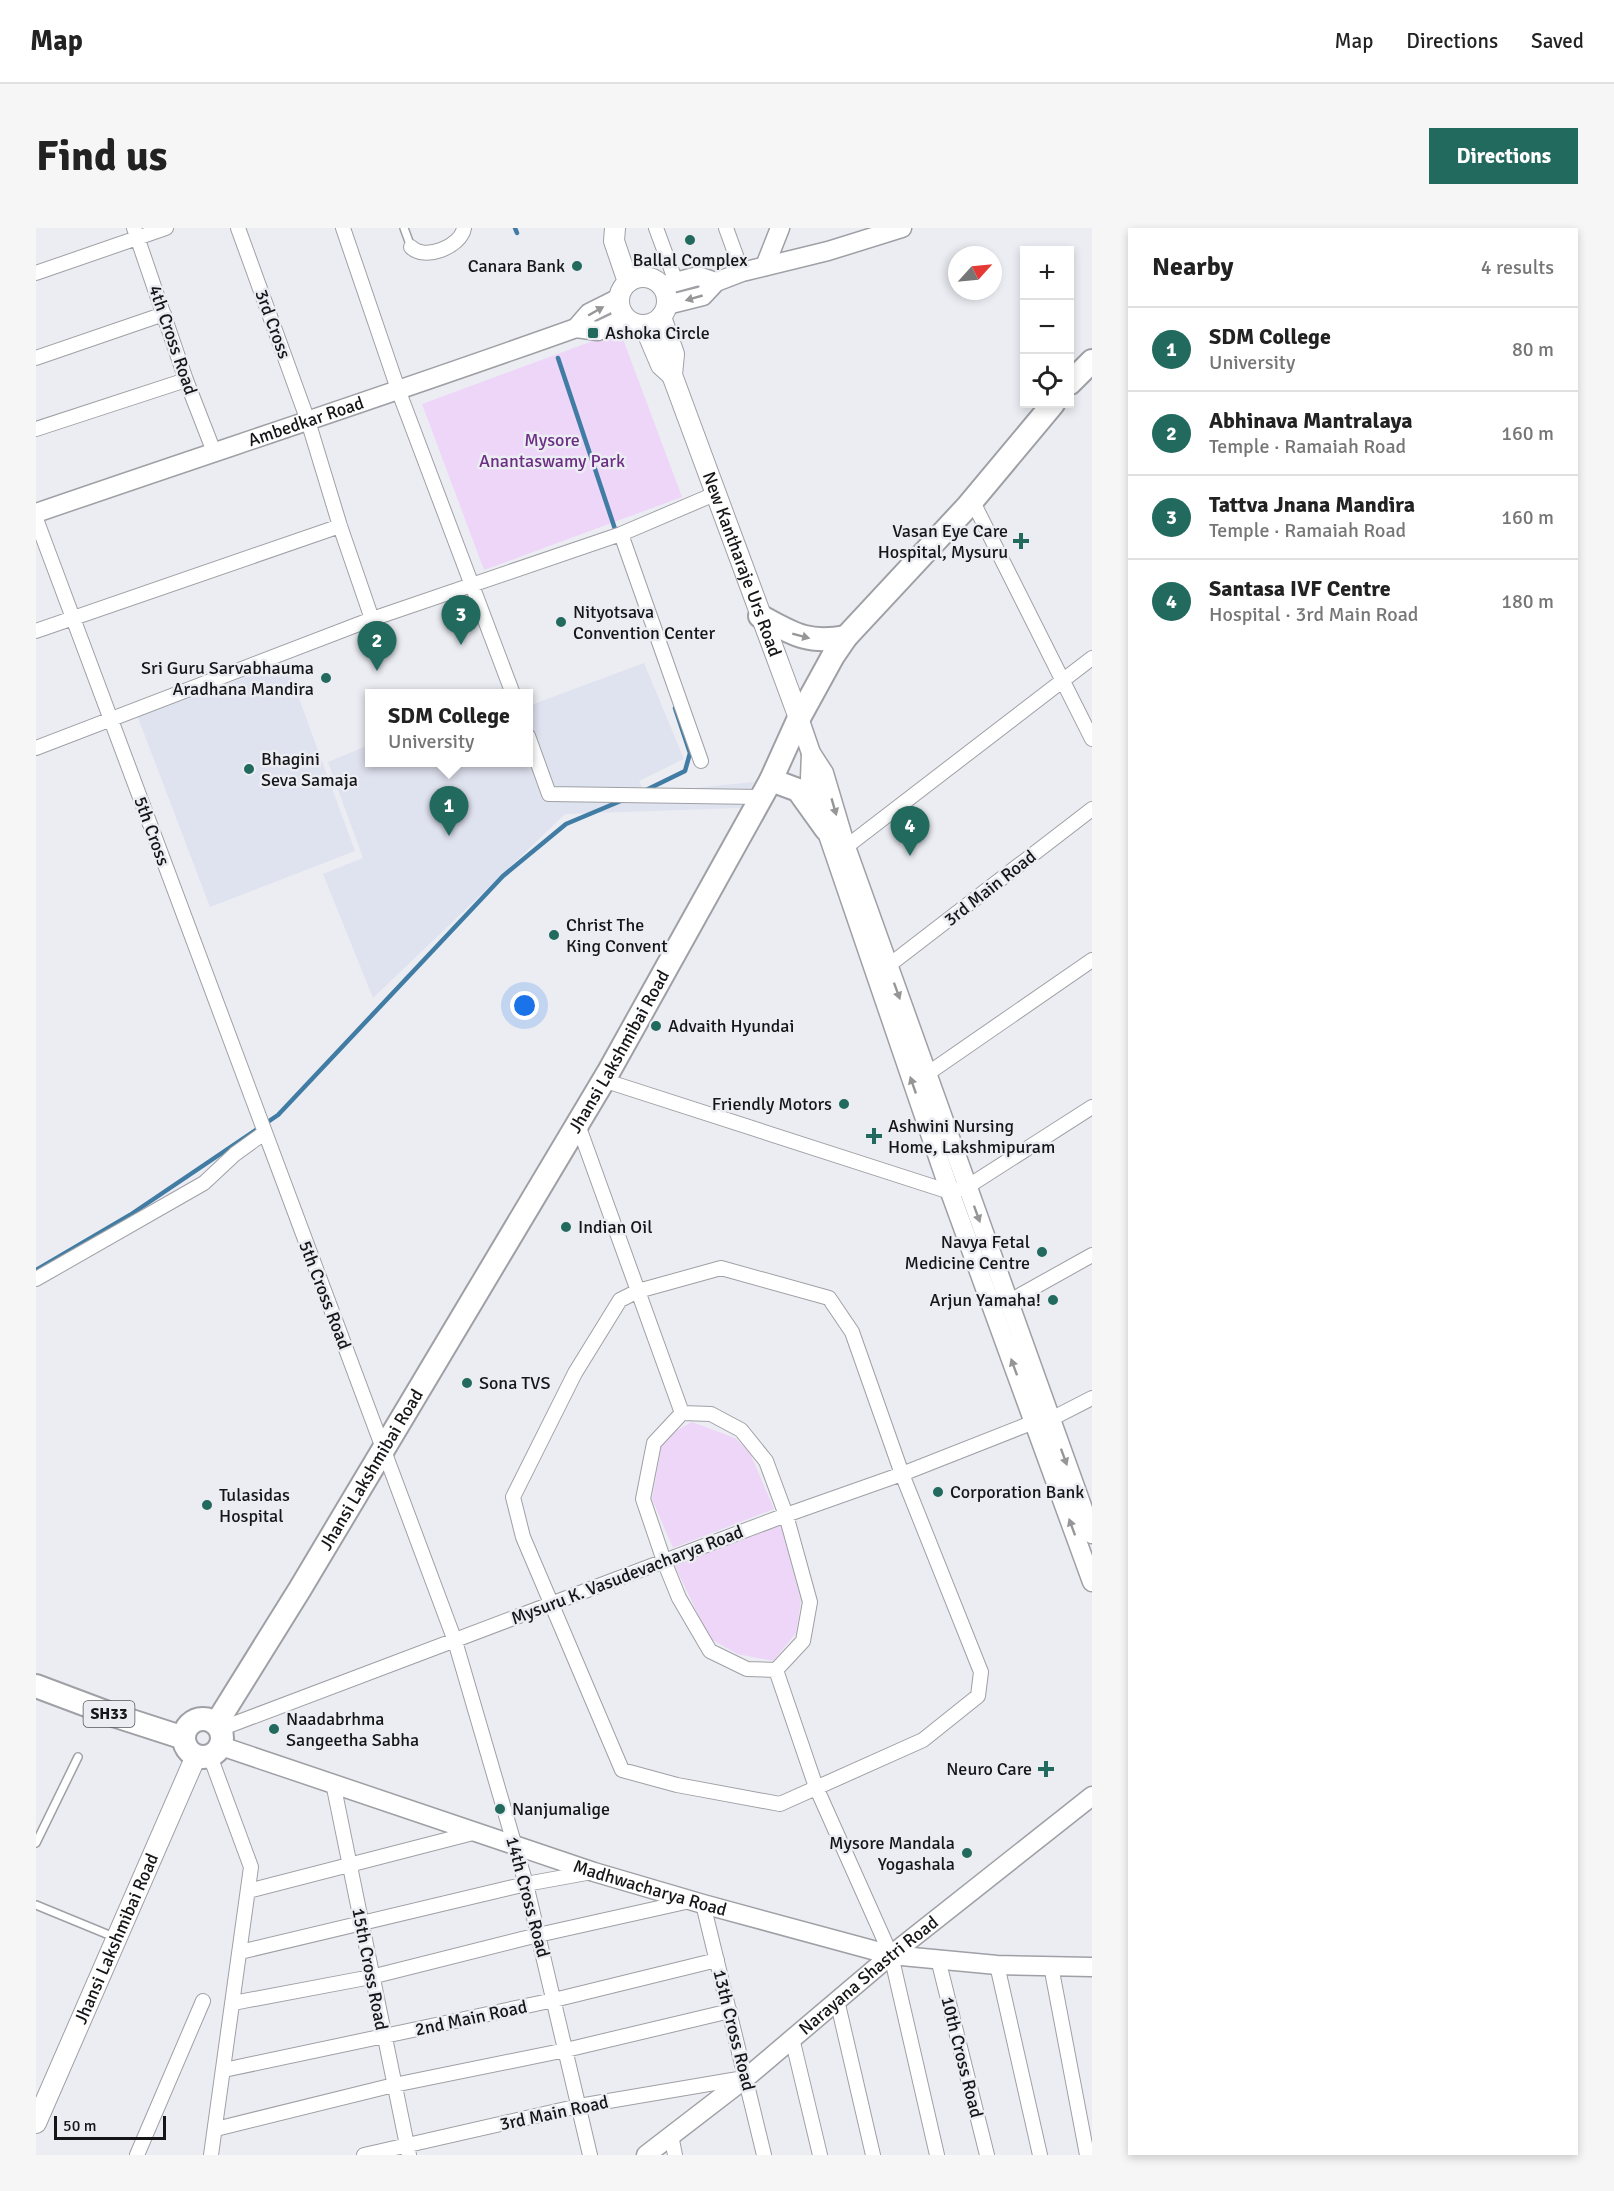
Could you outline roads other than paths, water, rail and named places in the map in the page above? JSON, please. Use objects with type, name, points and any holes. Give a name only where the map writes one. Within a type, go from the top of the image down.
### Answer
[{"type":"main road","points":[[616,228],[627,240],[630,286],[621,309],[650,316],[667,298],[669,284],[649,278],[630,286]]},
{"type":"main road","name":"New Kantharaje Urs Road","points":[[650,316],[661,365],[672,375],[799,718]]},
{"type":"main road","points":[[1074,379],[1092,361]]},
{"type":"main road","name":"Jhansi Lakshmibai Road","points":[[36,2123],[117,1937],[208,1742],[603,1080],[766,788],[799,718],[833,656],[846,637],[972,500],[1050,408]]},
{"type":"main road","points":[[760,616],[794,634],[824,641],[846,637]]},
{"type":"main road","points":[[766,788],[798,790],[826,830]]},
{"type":"main road","name":"SH33","points":[[36,1686],[116,1716],[208,1742]]},
{"type":"street","points":[[36,273],[136,233],[166,228]]},
{"type":"street","name":"3rd Cross","points":[[238,228],[308,420],[372,619]]},
{"type":"street","points":[[343,228],[399,392],[512,689]]},
{"type":"street","points":[[411,247],[415,251],[425,253],[453,245],[463,235],[464,228]]},
{"type":"street","points":[[656,228],[669,284]]},
{"type":"street","points":[[726,228],[742,272]]},
{"type":"street","points":[[765,266],[780,228]]},
{"type":"street","name":"Ambedkar Road","points":[[36,513],[308,420],[399,392],[576,328],[598,331],[650,316],[703,296],[716,282],[742,272],[828,251],[902,228]]},
{"type":"street","name":"4th Cross Road","points":[[136,233],[186,380],[214,452]]},
{"type":"street","name":"Ambedkar Road","points":[[669,284],[698,276],[716,282]]},
{"type":"street","name":"Ambedkar Road","points":[[576,328],[589,313],[630,286]]},
{"type":"street","points":[[36,358],[164,314]]},
{"type":"street","points":[[36,429],[186,380]]},
{"type":"street","points":[[36,748],[372,619],[621,534],[717,493]]},
{"type":"street","points":[[972,500],[1092,739]]},
{"type":"street","name":"5th Cross","points":[[36,519],[266,1138]]},
{"type":"street","points":[[36,631],[340,525]]},
{"type":"street","points":[[621,534],[701,761]]},
{"type":"street","points":[[846,847],[1064,682],[1092,658]]},
{"type":"street","name":"New Kantharaje Urs Road","points":[[799,718],[812,753]]},
{"type":"street","points":[[533,750],[549,794],[766,788]]},
{"type":"street","points":[[812,753],[824,773],[846,847],[927,1074],[959,1190],[1008,1302],[1092,1582]]},
{"type":"street","points":[[812,753],[810,778],[826,830],[1042,1421],[1092,1534]]},
{"type":"street","name":"3rd Main Road","points":[[888,966],[1092,809]]},
{"type":"street","points":[[927,1074],[1092,960]]},
{"type":"street","points":[[603,1080],[959,1190],[1092,1107]]},
{"type":"street","points":[[577,1122],[682,1413]]},
{"type":"street","points":[[36,1279],[204,1183],[235,1154],[266,1138]]},
{"type":"street","name":"5th Cross Road","points":[[266,1138],[455,1641]]},
{"type":"street","points":[[1008,1302],[1092,1255]]},
{"type":"street","points":[[721,1268],[829,1298],[852,1332],[902,1474],[981,1672],[978,1696],[923,1740],[780,1804],[677,1785],[622,1770],[553,1603],[523,1537],[513,1497],[575,1373],[620,1300],[638,1290],[721,1268]]},
{"type":"street","name":"Mysuru K. Vasudevacharya Road","points":[[208,1742],[455,1641],[786,1515],[1042,1421],[1092,1398]]},
{"type":"street","points":[[682,1413],[711,1414],[741,1430],[766,1461],[786,1515],[810,1602],[803,1641],[776,1670],[747,1669],[710,1651],[680,1598],[664,1561],[643,1499],[654,1443],[682,1413]]},
{"type":"street","name":"14th Cross Road","points":[[455,1641],[526,1884],[590,2155]]},
{"type":"street","points":[[776,1670],[816,1787],[891,1955],[937,2155]]},
{"type":"street","points":[[208,1742],[251,1867],[211,2155]]},
{"type":"street","name":"Madhwacharya Road","points":[[208,1742],[333,1782],[473,1833],[515,1844],[594,1872],[697,1903],[891,1955],[998,1965],[1092,1967]]},
{"type":"street","name":"15th Cross Road","points":[[333,1782],[383,2037],[408,2150]]},
{"type":"street","name":"Narayana Shastri Road","points":[[646,2155],[746,2078],[891,1955],[1092,1796]]},
{"type":"street","points":[[248,1892],[473,1833]]},
{"type":"street","points":[[240,1952],[526,1884],[594,1872]]},
{"type":"street","points":[[233,2003],[371,1977],[538,1935],[697,1903]]},
{"type":"street","name":"13th Cross Road","points":[[697,1903],[717,1960],[764,2155]]},
{"type":"street","name":"10th Cross Road","points":[[938,1959],[987,2155]]},
{"type":"street","name":"2nd Main Road","points":[[224,2070],[554,2000],[717,1960]]},
{"type":"street","points":[[998,1965],[1040,2155]]},
{"type":"street","points":[[1051,1966],[1087,2155]]},
{"type":"street","points":[[837,2000],[873,2155]]},
{"type":"street","points":[[137,2155],[203,2001]]},
{"type":"street","points":[[216,2129],[394,2085],[566,2050],[730,2011]]},
{"type":"street","points":[[792,2038],[820,2155]]},
{"type":"street","name":"3rd Main Road","points":[[364,2155],[408,2150],[579,2106],[746,2078]]},
{"type":"street","points":[[671,2135],[675,2155]]},
{"type":"lane","points":[[404,228],[411,247]]},
{"type":"lane","points":[[36,1843],[78,1757]]},
{"type":"lane","points":[[36,1905],[117,1937]]},
{"type":"waterway","points":[[515,228],[517,233]]},
{"type":"waterway","points":[[558,358],[616,532]]},
{"type":"waterway","points":[[644,791],[685,771],[690,753],[675,708]]},
{"type":"waterway","points":[[36,1270],[130,1215],[278,1115],[503,876],[566,824],[623,800]]},
{"type":"place","name":"Ballal Complex","points":[[690,240]]},
{"type":"place","name":"Canara Bank","points":[[577,266]]},
{"type":"place","name":"Ashoka Circle","points":[[593,333]]},
{"type":"place","name":"Vasan Eye Care Hospital, Mysuru","points":[[1021,541]]},
{"type":"place","name":"Nityotsava Convention Center","points":[[561,622]]},
{"type":"place","name":"Tattva Jnana Mandira","points":[[461,645]]},
{"type":"place","name":"Abhinava Mantralaya","points":[[377,671]]},
{"type":"place","name":"Sri Guru Sarvabhauma Aradhana Mandira","points":[[326,678]]},
{"type":"place","name":"Bhagini Seva Samaja","points":[[249,769]]},
{"type":"place","name":"SDM College","points":[[449,836]]},
{"type":"place","name":"Santasa IVF Centre","points":[[910,856]]},
{"type":"place","name":"Christ The King Convent","points":[[554,935]]},
{"type":"place","name":"Advaith Hyundai","points":[[656,1026]]},
{"type":"place","name":"Friendly Motors","points":[[844,1104]]},
{"type":"place","name":"Ashwini Nursing Home, Lakshmipuram","points":[[874,1136]]},
{"type":"place","name":"Indian Oil","points":[[566,1227]]},
{"type":"place","name":"Navya Fetal Medicine Centre","points":[[1042,1252]]},
{"type":"place","name":"Arjun Yamaha!","points":[[1053,1300]]},
{"type":"place","name":"Sona TVS","points":[[467,1383]]},
{"type":"place","name":"Corporation Bank","points":[[938,1492]]},
{"type":"place","name":"Tulasidas Hospital","points":[[207,1505]]},
{"type":"place","name":"Naadabrhma Sangeetha Sabha","points":[[274,1729]]},
{"type":"place","name":"Neuro Care","points":[[1046,1769]]},
{"type":"place","name":"Nanjumalige","points":[[500,1809]]},
{"type":"place","name":"Mysore Mandala Yogashala","points":[[967,1853]]},
{"type":"park label","name":"Mysore Anantaswamy Park","points":[[552,450]]}]
